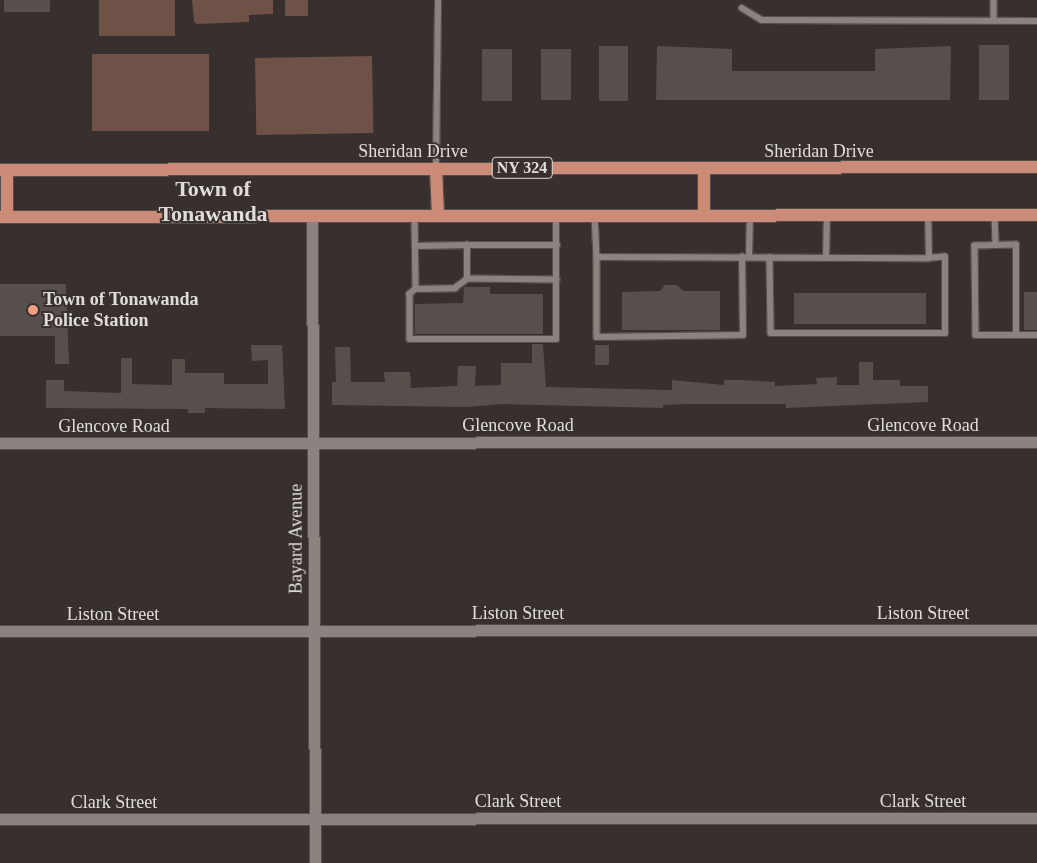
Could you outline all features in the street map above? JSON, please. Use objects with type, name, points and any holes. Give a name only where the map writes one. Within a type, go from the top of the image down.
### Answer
[{"type":"main road","name":"Sheridan Drive","points":[[3,170],[1037,167]]},
{"type":"main road","points":[[436,168],[438,216]]},
{"type":"main road","points":[[704,168],[704,216]]},
{"type":"main road","points":[[3,170],[4,217],[1037,215]]},
{"type":"street","name":"Bayard Avenue","points":[[312,216],[315,863]]},
{"type":"street","name":"Glencove Road","points":[[0,443],[1037,442]]},
{"type":"street","name":"Liston Street","points":[[0,631],[1037,630]]},
{"type":"street","name":"Clark Street","points":[[0,819],[1037,818]]},
{"type":"lane","points":[[436,168],[438,0]]},
{"type":"lane","points":[[994,0],[994,21]]},
{"type":"lane","points":[[742,8],[762,20],[1037,21]]},
{"type":"lane","points":[[595,216],[598,258],[598,337],[743,335],[745,257],[750,215]]},
{"type":"lane","points":[[826,256],[827,215]]},
{"type":"lane","points":[[928,215],[929,258]]},
{"type":"lane","points":[[995,215],[996,245]]},
{"type":"lane","points":[[415,216],[416,289]]},
{"type":"lane","points":[[556,216],[557,245],[557,280],[556,339],[410,339],[410,294],[416,289],[456,288],[467,279],[557,280]]},
{"type":"lane","points":[[467,245],[467,279]]},
{"type":"lane","points":[[416,246],[557,245]]},
{"type":"lane","points":[[1016,335],[1016,245],[975,246],[976,335],[1016,335],[1037,335]]},
{"type":"lane","points":[[598,258],[826,256],[945,257],[945,333],[771,333],[770,257]]},
{"type":"shaded area","points":[[99,0],[175,0],[175,36],[99,36]]},
{"type":"shaded area","points":[[192,0],[273,0],[273,14],[249,15],[249,22],[197,24],[194,22]]},
{"type":"shaded area","points":[[285,0],[308,0],[308,16],[285,16]]},
{"type":"shaded area","points":[[92,54],[209,54],[209,131],[92,131]]},
{"type":"shaded area","points":[[372,56],[373,133],[256,135],[255,58]]},
{"type":"building","points":[[4,0],[50,0],[50,12],[4,12]]},
{"type":"building","points":[[979,45],[1009,45],[1009,100],[979,100]]},
{"type":"building","points":[[599,46],[628,46],[628,101],[599,101]]},
{"type":"building","points":[[657,46],[732,49],[732,71],[875,71],[875,49],[951,46],[950,100],[656,100]]},
{"type":"building","points":[[482,49],[512,49],[512,101],[482,101]]},
{"type":"building","points":[[541,49],[571,49],[571,100],[541,100]]},
{"type":"building","name":"Town of Tonawanda Police Station","points":[[0,284],[66,284],[69,364],[55,364],[55,336],[0,336]]},
{"type":"building","points":[[665,285],[677,285],[683,291],[720,291],[720,330],[622,330],[622,292],[660,291]]},
{"type":"building","points":[[464,287],[490,287],[490,294],[543,294],[543,334],[415,334],[415,304],[463,303]]},
{"type":"building","points":[[1024,292],[1037,292],[1037,330],[1024,330]]},
{"type":"building","points":[[794,293],[926,293],[926,324],[794,324]]},
{"type":"building","points":[[532,344],[543,344],[546,387],[672,390],[672,380],[724,385],[724,380],[742,380],[775,382],[775,386],[817,384],[816,378],[837,377],[837,385],[859,385],[859,362],[873,362],[873,380],[900,380],[900,386],[928,386],[928,402],[786,408],[786,404],[689,404],[663,405],[663,408],[503,404],[467,407],[332,405],[332,382],[336,382],[335,347],[350,347],[351,382],[385,382],[384,372],[410,372],[411,388],[457,386],[458,366],[476,366],[475,386],[501,385],[501,363],[532,363]]},
{"type":"building","points":[[251,345],[282,345],[285,409],[205,408],[205,413],[188,413],[188,409],[46,408],[46,380],[64,380],[64,391],[121,393],[121,358],[132,358],[132,384],[172,385],[172,359],[185,359],[185,373],[224,373],[224,384],[268,384],[268,360],[252,361]]},
{"type":"building","points":[[595,345],[609,345],[609,365],[595,365]]},
{"type":"place","name":"Town of Tonawanda Police Station","points":[[33,310]]},
{"type":"district","name":"Town of Tonawanda","points":[[213,200]]}]
